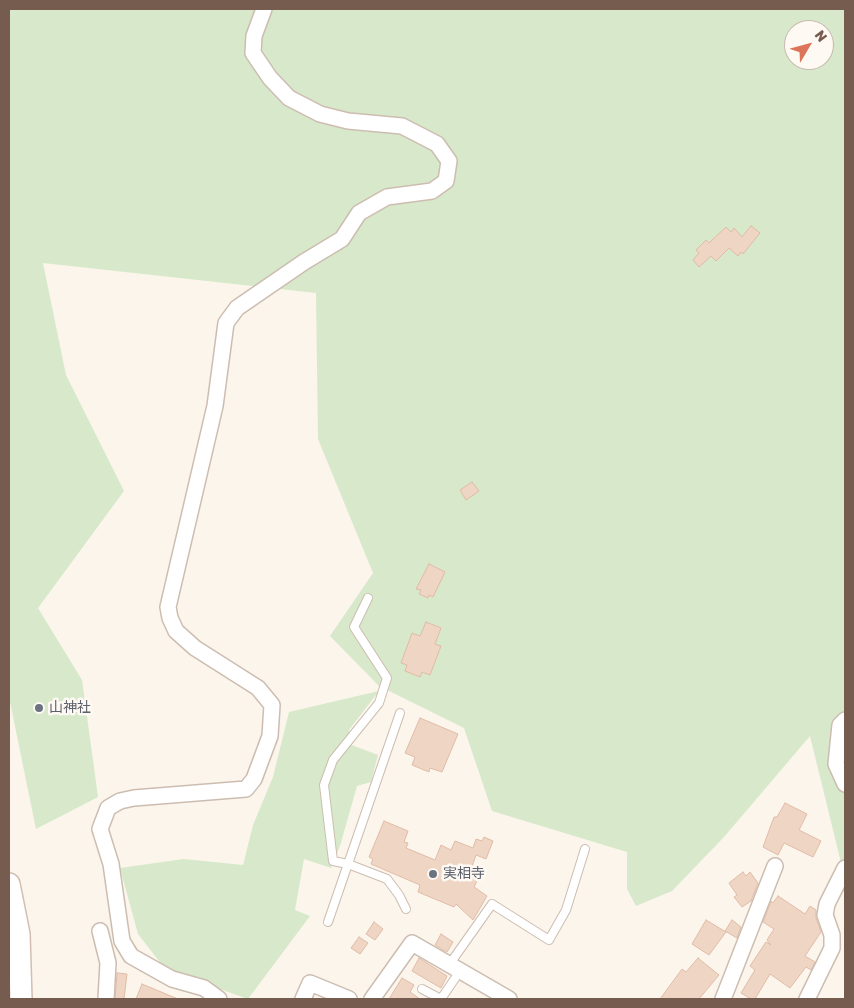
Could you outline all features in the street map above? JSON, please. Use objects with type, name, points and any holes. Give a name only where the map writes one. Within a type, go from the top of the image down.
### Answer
[{"type":"main road","points":[[9,884],[19,934],[21,999]]},
{"type":"street","points":[[219,999],[204,988],[172,979],[131,956],[122,941],[111,864],[100,829],[108,808],[120,801],[134,798],[246,789],[254,779],[270,736],[272,705],[258,688],[195,648],[176,631],[170,618],[168,607],[215,406],[226,323],[237,308],[304,262],[342,239],[359,213],[387,198],[432,191],[446,181],[449,161],[437,144],[402,126],[348,121],[320,114],[289,98],[270,78],[253,54],[254,36],[264,9]]},
{"type":"street","points":[[845,720],[840,725],[836,764],[845,784]]},
{"type":"street","points":[[723,999],[775,866]]},
{"type":"street","points":[[807,999],[832,948],[832,935],[825,915],[827,904],[845,868]]},
{"type":"street","points":[[100,931],[108,964],[106,999]]},
{"type":"street","points":[[372,999],[412,943],[509,999]]},
{"type":"street","points":[[303,999],[310,983],[349,999]]},
{"type":"lane","points":[[368,598],[354,627],[387,678],[379,703],[333,760],[324,785],[333,861],[348,864],[387,879],[399,894],[406,909]]},
{"type":"lane","points":[[328,922],[400,713]]},
{"type":"lane","points":[[422,989],[441,999],[454,968],[492,904],[549,940],[566,910],[585,849]]},
{"type":"green space","points":[[9,9],[845,9],[845,879],[810,736],[724,837],[672,891],[636,906],[627,889],[627,852],[492,811],[464,728],[379,686],[330,636],[373,573],[318,439],[316,293],[43,263],[66,375],[124,491],[38,608],[82,680],[98,797],[36,829],[9,697]]},
{"type":"green space","points":[[379,691],[349,730],[349,744],[378,755],[371,782],[357,786],[340,846],[331,868],[304,859],[295,910],[310,916],[248,999],[166,970],[138,934],[120,868],[184,859],[243,865],[253,825],[273,777],[289,712]]},
{"type":"building","points":[[751,226],[760,233],[743,254],[741,252],[738,256],[729,248],[716,261],[711,256],[699,267],[693,260],[699,253],[696,250],[706,240],[709,243],[726,227],[731,232],[734,228],[742,237]]},
{"type":"building","points":[[472,482],[479,491],[466,500],[460,490]]},
{"type":"building","points":[[429,564],[445,572],[433,597],[429,595],[428,598],[419,594],[421,590],[416,589]]},
{"type":"building","points":[[426,622],[441,628],[435,644],[441,646],[430,675],[422,672],[420,677],[405,671],[407,665],[401,663],[412,633],[420,636]]},
{"type":"building","points":[[420,718],[458,734],[442,772],[430,768],[429,772],[412,765],[415,757],[405,753]]},
{"type":"building","points":[[785,803],[807,814],[799,830],[821,841],[813,857],[784,843],[778,855],[763,847],[774,817],[777,817]]},
{"type":"building","points":[[384,821],[408,831],[404,842],[408,843],[406,848],[435,860],[441,845],[451,850],[455,841],[473,848],[476,839],[482,841],[484,837],[493,841],[486,859],[476,855],[469,875],[477,881],[474,887],[487,896],[473,920],[456,904],[454,907],[418,892],[420,885],[371,864],[373,859],[369,857]]},
{"type":"building","points":[[743,872],[746,876],[750,872],[758,883],[751,901],[742,907],[734,897],[737,895],[729,883]]},
{"type":"building","points":[[778,896],[805,914],[810,906],[816,910],[816,918],[821,932],[805,956],[815,962],[811,970],[806,967],[790,988],[770,974],[755,999],[751,999],[741,993],[755,970],[750,966],[766,942],[771,945],[767,940],[774,929],[763,922],[771,901],[773,903]]},
{"type":"building","points":[[706,920],[726,932],[709,955],[692,944]]},
{"type":"building","points":[[732,920],[741,927],[737,938],[725,931]]},
{"type":"building","points":[[374,922],[383,929],[375,940],[366,934]]},
{"type":"building","points":[[441,934],[453,942],[447,952],[435,945]]},
{"type":"building","points":[[359,937],[368,943],[360,954],[351,948]]},
{"type":"building","points":[[419,958],[447,976],[441,988],[412,971]]},
{"type":"building","points":[[698,958],[719,975],[699,999],[660,999],[682,969],[686,972]]},
{"type":"building","points":[[117,973],[127,974],[124,999],[115,999]]},
{"type":"building","points":[[402,978],[414,985],[410,992],[420,999],[389,999]]},
{"type":"building","points":[[142,984],[178,999],[136,999]]},
{"type":"place","name":"山神社","points":[[39,708]]},
{"type":"place","name":"実相寺","points":[[433,874]]}]
